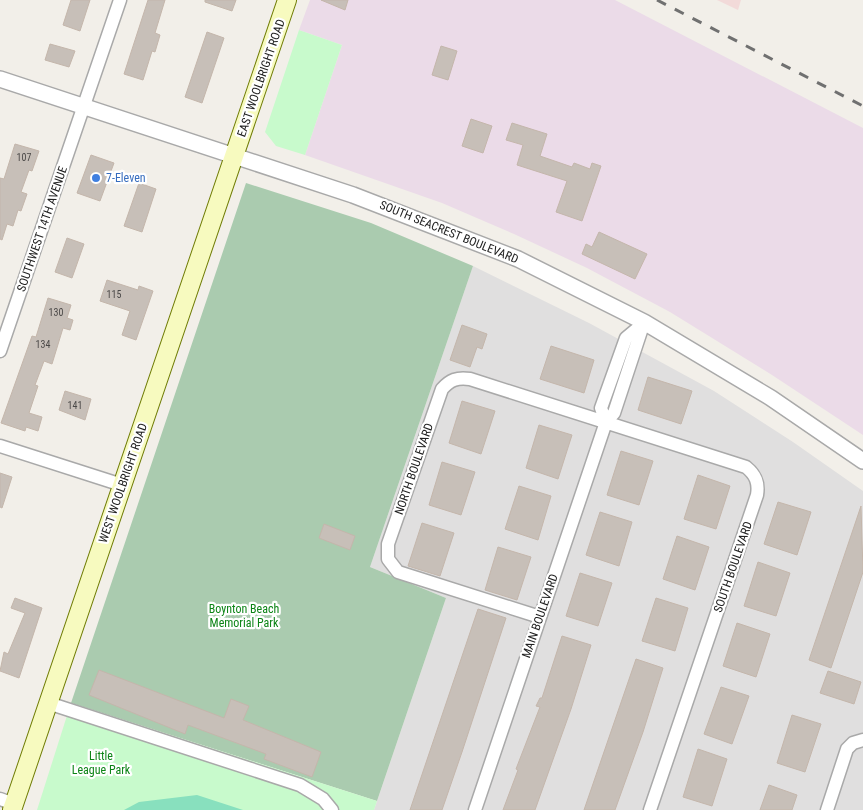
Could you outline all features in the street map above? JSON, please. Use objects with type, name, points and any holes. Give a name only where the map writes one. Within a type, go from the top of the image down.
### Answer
[{"type":"main road","name":"EAST WOOLBRIGHT ROAD","points":[[234,156],[287,0]]},
{"type":"main road","name":"WEST WOOLBRIGHT ROAD","points":[[9,804],[48,702],[234,156]]},
{"type":"street","name":"SOUTHWEST 14TH AVENUE","points":[[0,351],[120,0]]},
{"type":"street","name":"SOUTH SEACREST BOULEVARD","points":[[0,79],[353,195],[518,259],[644,322],[771,398],[863,461]]},
{"type":"street","name":"MAIN BOULEVARD","points":[[475,810],[606,422],[601,408],[626,338],[644,322]]},
{"type":"street","name":"NORTH BOULEVARD","points":[[540,617],[398,572],[388,560],[388,544],[442,390],[454,379],[470,379],[606,422]]},
{"type":"street","name":"SOUTH BOULEVARD","points":[[606,422],[746,467],[757,479],[758,487],[650,810]]},
{"type":"street","points":[[0,446],[122,485]]},
{"type":"street","points":[[48,702],[300,785],[323,799],[332,810]]},
{"type":"street","points":[[826,810],[847,749],[853,743],[863,740]]},
{"type":"shaded area","points":[[310,0],[615,0],[863,128],[863,435],[772,375],[670,312],[587,268],[442,203],[305,155],[342,45],[299,30]]},
{"type":"shaded area","points":[[717,0],[741,0],[738,10]]},
{"type":"shaded area","points":[[473,266],[589,323],[714,391],[793,442],[863,491],[863,810],[374,810],[446,598],[370,567]]},
{"type":"green space","points":[[299,30],[342,45],[305,155],[276,146],[265,132]]},
{"type":"green space","name":"Boynton Beach Memorial Park","points":[[246,183],[371,223],[473,266],[370,567],[446,598],[377,801],[71,703]]},
{"type":"green space","name":"Little League Park","points":[[71,703],[377,801],[374,810],[37,810]]},
{"type":"green space","points":[[197,795],[243,810],[124,810],[139,802]]},
{"type":"building","points":[[71,0],[90,0],[80,31],[63,25]]},
{"type":"building","points":[[148,0],[165,0],[155,33],[160,35],[155,52],[152,51],[143,80],[124,74]]},
{"type":"building","points":[[205,0],[236,0],[232,11],[205,2]]},
{"type":"building","points":[[321,0],[348,0],[345,10]]},
{"type":"building","points":[[207,32],[224,38],[202,103],[185,97]]},
{"type":"building","points":[[50,44],[75,51],[69,67],[45,60]]},
{"type":"building","points":[[441,46],[457,51],[448,80],[432,75]]},
{"type":"building","points":[[471,119],[492,126],[483,153],[462,146]]},
{"type":"building","points":[[512,123],[547,134],[540,156],[572,167],[574,163],[590,169],[592,163],[601,166],[582,221],[556,212],[567,181],[517,165],[523,145],[506,140]]},
{"type":"building","points":[[15,144],[39,151],[32,171],[29,170],[21,192],[27,194],[21,211],[18,210],[13,226],[7,224],[2,240],[0,239],[0,178],[4,179]]},
{"type":"building","name":"7-Eleven","points":[[91,155],[114,163],[100,201],[77,193]]},
{"type":"building","name":"7-Eleven","points":[[139,183],[156,189],[142,232],[124,226]]},
{"type":"building","points":[[599,232],[647,254],[635,279],[582,254],[586,244],[592,247]]},
{"type":"building","points":[[67,238],[84,244],[72,278],[55,272]]},
{"type":"building","points":[[107,280],[138,290],[139,286],[153,291],[136,340],[122,335],[130,311],[100,301]]},
{"type":"building","points":[[48,298],[71,305],[67,318],[73,320],[70,330],[63,328],[52,364],[44,361],[35,385],[38,386],[29,413],[42,417],[38,431],[26,427],[25,431],[1,423],[32,336],[36,337]]},
{"type":"building","points":[[462,325],[487,334],[482,349],[477,347],[470,367],[450,360]]},
{"type":"building","points":[[551,346],[594,360],[584,393],[540,379]]},
{"type":"building","points":[[648,377],[692,391],[681,424],[638,410]]},
{"type":"building","points":[[65,391],[91,399],[85,420],[59,410]]},
{"type":"building","points":[[462,401],[495,411],[481,454],[449,443]]},
{"type":"building","points":[[539,425],[572,435],[558,479],[526,468]]},
{"type":"building","points":[[621,451],[653,461],[639,505],[607,495]]},
{"type":"building","points":[[442,462],[475,472],[461,515],[429,505]]},
{"type":"building","points":[[0,473],[12,477],[2,508],[0,507]]},
{"type":"building","points":[[698,475],[730,486],[716,529],[684,519]]},
{"type":"building","points":[[519,486],[551,496],[538,540],[505,529]]},
{"type":"building","points":[[778,502],[811,512],[797,555],[764,544]]},
{"type":"building","points":[[861,506],[863,572],[831,668],[809,660]]},
{"type":"building","points":[[600,512],[632,522],[619,566],[586,555]]},
{"type":"building","points":[[422,523],[454,533],[440,576],[408,566]]},
{"type":"building","points":[[324,524],[355,536],[350,550],[319,538]]},
{"type":"building","points":[[677,536],[709,547],[695,590],[663,579]]},
{"type":"building","points":[[498,547],[531,557],[517,600],[485,590]]},
{"type":"building","points":[[758,562],[790,573],[776,616],[744,606]]},
{"type":"building","points":[[580,573],[612,583],[598,626],[566,616]]},
{"type":"building","points":[[15,598],[42,608],[19,678],[0,671],[4,652],[8,654],[25,613],[11,608]]},
{"type":"building","points":[[656,598],[688,608],[675,651],[642,641]]},
{"type":"building","points":[[478,609],[506,618],[462,752],[442,810],[410,810]]},
{"type":"building","points":[[737,623],[770,634],[756,677],[723,666]]},
{"type":"building","points":[[562,636],[591,645],[571,709],[535,810],[503,810],[518,770],[516,769],[540,707],[536,706],[540,698],[542,698]]},
{"type":"building","points":[[636,659],[663,668],[643,732],[615,810],[584,810]]},
{"type":"building","points":[[99,670],[224,718],[231,699],[249,706],[243,720],[321,752],[312,777],[264,759],[266,754],[188,725],[185,734],[89,695]]},
{"type":"building","points":[[828,671],[861,682],[854,704],[820,693]]},
{"type":"building","points":[[721,687],[749,696],[732,744],[704,734]]},
{"type":"building","points":[[792,715],[821,724],[805,772],[777,763]]},
{"type":"building","points":[[698,749],[727,759],[712,806],[683,797]]},
{"type":"building","points":[[769,785],[797,795],[792,810],[760,810]]},
{"type":"railway","points":[[657,0],[863,106]]},
{"type":"place","name":"7-Eleven","points":[[96,178]]}]
